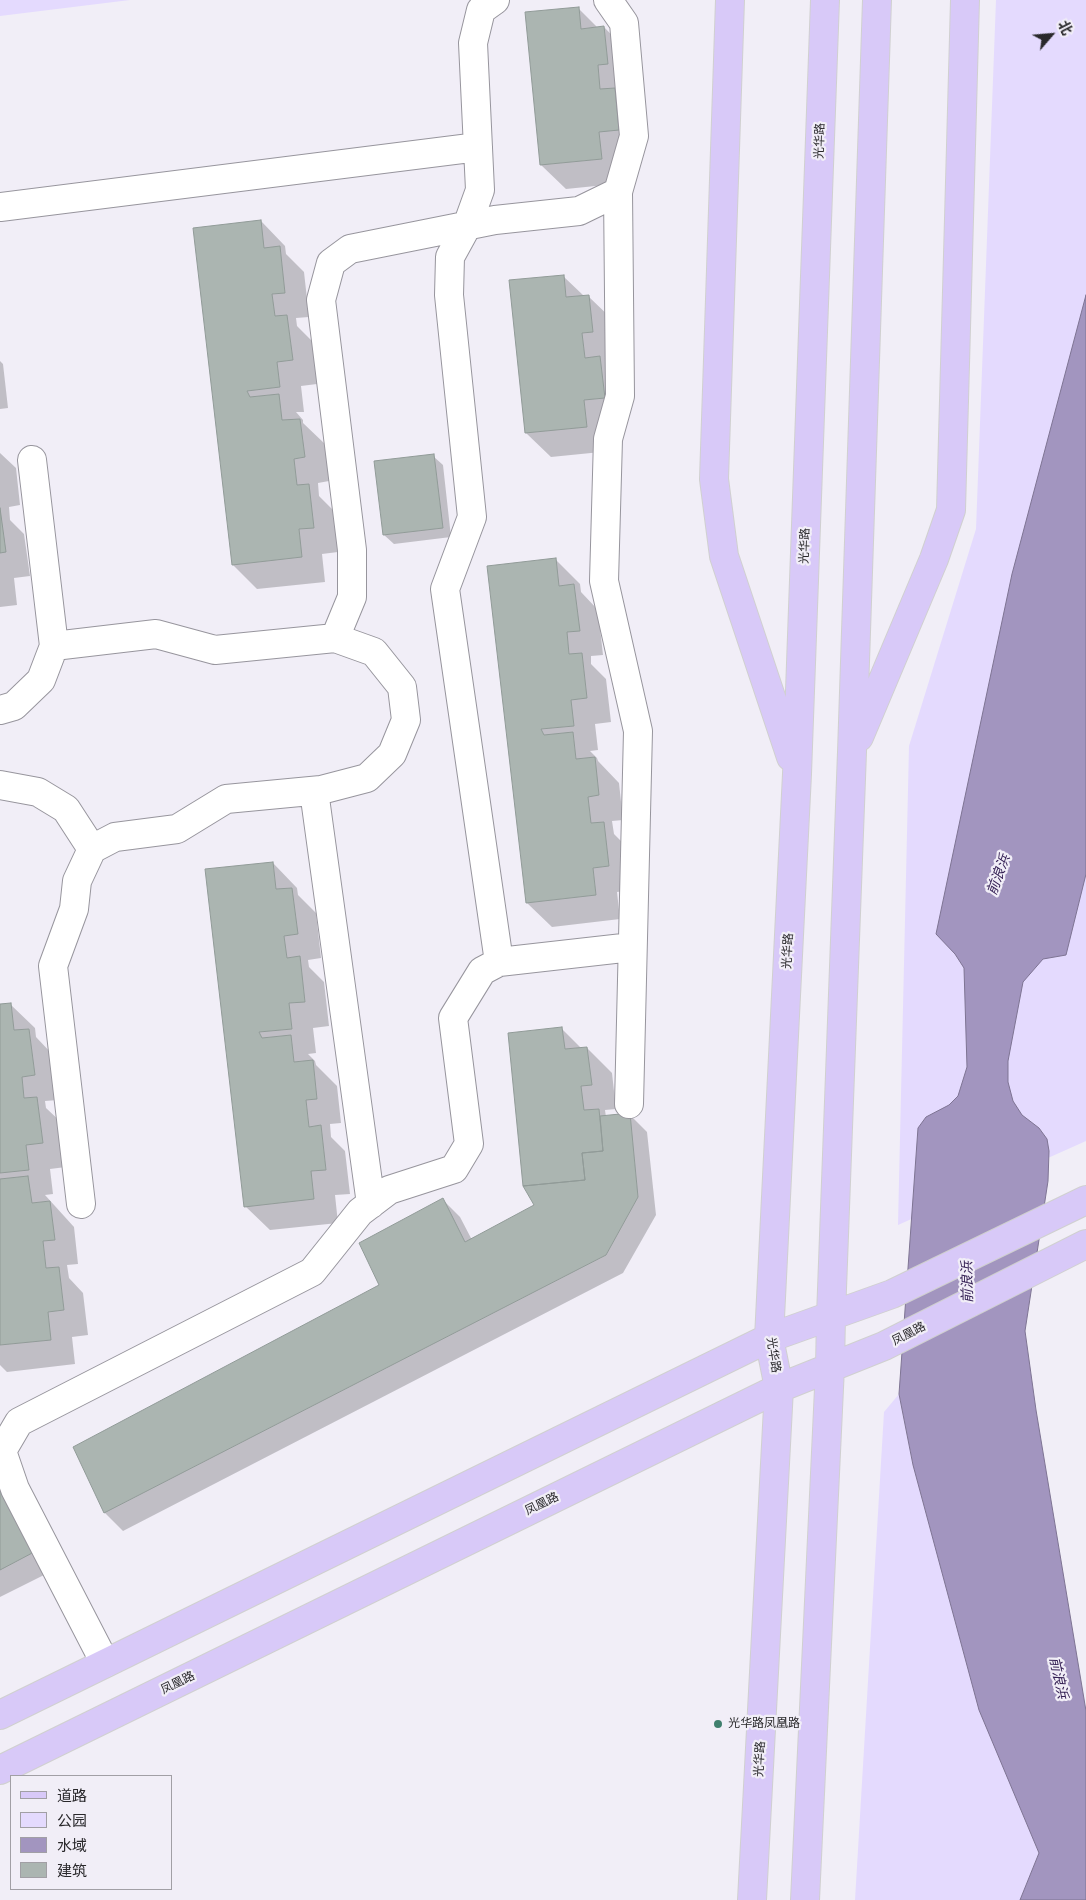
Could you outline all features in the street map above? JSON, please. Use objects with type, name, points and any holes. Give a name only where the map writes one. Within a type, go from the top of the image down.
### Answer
[{"type":"main road","points":[[730,0],[714,479],[724,556],[797,774]]},
{"type":"main road","name":"光华路","points":[[752,1900],[779,1388],[769,1338],[797,774],[825,0]]},
{"type":"main road","points":[[805,1900],[830,1367],[877,0]]},
{"type":"main road","points":[[852,752],[934,560],[951,510],[965,0]]},
{"type":"main road","points":[[0,1715],[769,1338],[892,1294],[1074,1206]]},
{"type":"main road","name":"凤凰路","points":[[0,1770],[779,1388],[884,1346],[1086,1244]]},
{"type":"lane","points":[[462,0],[473,43],[480,190],[467,226],[450,257],[449,295],[472,517],[446,588],[499,962]]},
{"type":"lane","points":[[473,43],[481,10],[495,0]]},
{"type":"lane","points":[[608,0],[624,23],[634,136],[618,192],[620,396],[608,439],[604,581],[638,731],[629,1104]]},
{"type":"lane","points":[[0,208],[478,147]]},
{"type":"lane","points":[[335,638],[352,596],[352,550],[321,300],[331,263],[350,249],[495,220],[579,211],[618,192]]},
{"type":"lane","points":[[0,710],[14,706],[41,680],[54,646],[32,460]]},
{"type":"lane","points":[[54,646],[156,634],[215,650],[335,638],[374,652],[402,687],[406,720],[392,754],[367,778],[314,791],[226,799],[177,829],[115,837],[92,849],[77,881],[74,909],[53,966],[81,1204]]},
{"type":"lane","points":[[0,785],[38,792],[66,809],[92,849]]},
{"type":"lane","points":[[314,791],[371,1204]]},
{"type":"lane","points":[[105,1663],[16,1489],[2,1451],[19,1422],[312,1272],[360,1212],[389,1190],[454,1169],[469,1144],[453,1018],[482,971],[499,962],[632,947]]},
{"type":"green space","points":[[0,0],[130,0],[0,16]]},
{"type":"green space","points":[[996,0],[1086,0],[1086,1141],[898,1225],[909,746],[976,529]]},
{"type":"green space","points":[[899,1394],[913,1465],[978,1703],[1039,1853],[1020,1900],[855,1900],[884,1412]]},
{"type":"water","name":"前浪浜","points":[[1086,295],[1086,874],[1066,955],[1043,959],[1023,982],[1008,1061],[1008,1082],[1013,1101],[1022,1115],[1039,1128],[1047,1139],[1049,1151],[1048,1181],[1025,1331],[1036,1410],[1086,1711],[1086,1900],[1020,1900],[1039,1853],[979,1710],[913,1465],[899,1394],[918,1128],[926,1117],[949,1105],[958,1096],[967,1067],[964,968],[955,954],[936,934],[1012,574]]},
{"type":"building","points":[[579,7],[581,29],[604,26],[608,64],[598,65],[600,89],[615,88],[619,130],[599,132],[602,159],[540,165],[525,12]]},
{"type":"building","points":[[261,220],[264,248],[280,246],[285,293],[272,294],[275,316],[287,315],[293,360],[277,362],[280,387],[247,391],[250,397],[279,394],[282,420],[300,419],[305,457],[294,459],[297,485],[309,484],[314,528],[299,529],[302,557],[232,565],[193,228]]},
{"type":"building","points":[[564,275],[566,297],[589,295],[593,332],[582,333],[585,358],[600,356],[605,398],[584,400],[587,427],[525,433],[509,280]]},
{"type":"building","points":[[434,454],[443,528],[383,535],[374,461]]},
{"type":"building","points":[[0,508],[6,552],[0,553]]},
{"type":"building","points":[[556,558],[559,586],[574,584],[580,631],[567,632],[569,654],[582,653],[587,698],[571,700],[574,726],[541,729],[544,735],[573,732],[576,759],[595,757],[599,795],[588,797],[591,823],[604,822],[609,866],[593,868],[596,895],[526,903],[487,566]]},
{"type":"building","points":[[273,862],[276,889],[292,888],[298,934],[284,936],[287,958],[300,956],[305,1002],[289,1003],[292,1029],[259,1032],[262,1038],[291,1035],[294,1062],[313,1060],[317,1099],[306,1100],[309,1127],[321,1125],[326,1170],[311,1171],[314,1199],[244,1207],[205,869]]},
{"type":"building","points":[[11,1003],[14,1030],[29,1029],[35,1075],[22,1077],[24,1098],[37,1097],[43,1143],[26,1145],[29,1170],[0,1173],[0,1004]]},
{"type":"building","points":[[562,1027],[565,1049],[587,1047],[592,1085],[581,1086],[584,1110],[599,1109],[603,1151],[582,1153],[585,1180],[523,1186],[508,1033]]},
{"type":"building","points":[[630,1113],[638,1197],[606,1255],[104,1513],[73,1447],[379,1285],[359,1243],[443,1198],[465,1242],[534,1205],[523,1186],[585,1180],[582,1153],[603,1151],[600,1116]]},
{"type":"building","points":[[28,1176],[32,1203],[50,1201],[55,1240],[43,1241],[46,1268],[59,1267],[64,1310],[48,1312],[51,1340],[0,1345],[0,1179]]},
{"type":"building","points":[[0,1479],[36,1551],[0,1570]]},
{"type":"place","name":"光华路凤凰路","points":[[718,1724]]}]
